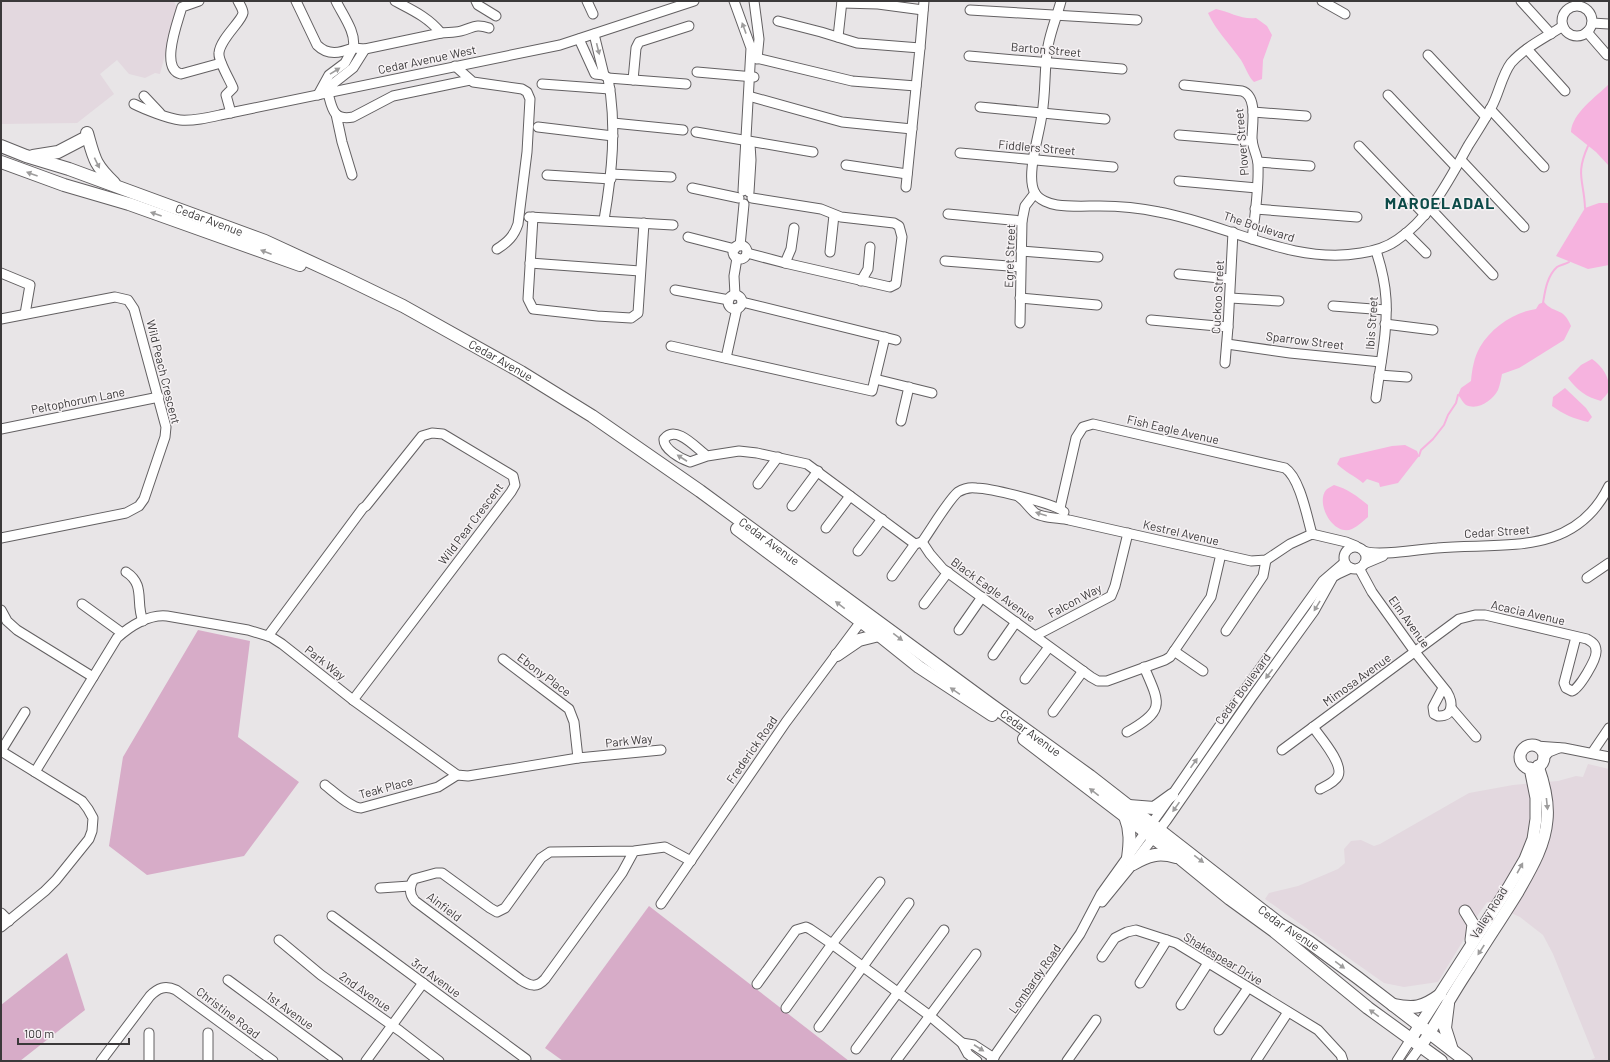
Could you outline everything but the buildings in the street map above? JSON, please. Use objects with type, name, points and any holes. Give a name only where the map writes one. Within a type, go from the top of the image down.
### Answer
[{"type":"main road","points":[[26,156],[58,152],[85,136],[96,164],[118,187]]},
{"type":"main road","name":"Cedar Avenue","points":[[1,146],[26,156],[69,169],[272,244],[403,306],[477,347],[592,416],[700,491],[864,617],[879,635],[919,667],[1016,733],[1152,831],[1203,862],[1280,924],[1320,950],[1466,1061]]},
{"type":"main road","name":"Cedar Avenue","points":[[1,162],[64,185],[117,200],[242,243],[321,273],[435,329],[576,412],[653,463],[754,543],[990,704],[1090,776],[1126,811]]},
{"type":"main road","points":[[837,655],[859,640],[879,635]]},
{"type":"main road","points":[[1172,795],[1154,808],[1126,811],[1130,830],[1131,861],[1153,854],[1166,854],[1181,859]]},
{"type":"main road","name":"Cedar Avenue","points":[[1152,831],[1181,859],[1230,900],[1274,931],[1368,1008],[1441,1061]]},
{"type":"main road","points":[[1391,1004],[1414,1008],[1444,1000],[1445,1028],[1452,1050]]},
{"type":"street","points":[[199,1],[182,7],[171,48],[171,59],[174,70],[177,73],[182,74],[221,63]]},
{"type":"street","points":[[231,113],[226,95],[233,88],[218,53],[226,35],[242,16],[243,11],[238,1]]},
{"type":"street","points":[[296,1],[314,40],[320,48],[333,53],[342,52],[353,48],[365,49],[441,33],[457,32],[475,25],[489,28]]},
{"type":"street","points":[[323,94],[329,75],[346,63],[354,44],[352,35],[336,1]]},
{"type":"street","points":[[395,1],[426,18],[441,33]]},
{"type":"street","points":[[476,1],[496,16]]},
{"type":"street","points":[[587,1],[593,14]]},
{"type":"street","name":"Cedar Avenue West","points":[[134,104],[176,120],[188,120],[231,113],[536,50],[579,39],[694,1]]},
{"type":"street","points":[[734,1],[754,57]]},
{"type":"street","points":[[737,247],[745,197],[752,76],[758,32],[754,1]]},
{"type":"street","points":[[1035,193],[1032,177],[1033,160],[1042,114],[1046,62],[1051,34],[1061,1]]},
{"type":"street","points":[[1322,1],[1345,14]]},
{"type":"street","points":[[1521,1],[1551,34]]},
{"type":"street","points":[[838,37],[842,2],[923,5],[906,187]]},
{"type":"street","points":[[1583,4],[1589,13],[1592,23],[1587,32],[1578,36],[1569,34],[1563,26],[1562,21],[1566,11],[1583,4]]},
{"type":"street","points":[[970,10],[1137,20]]},
{"type":"street","points":[[778,21],[857,43],[920,48]]},
{"type":"street","points":[[1592,23],[1609,24]]},
{"type":"street","points":[[632,80],[636,48],[639,42],[689,26]]},
{"type":"street","name":"The Boulevard","points":[[1035,193],[1042,200],[1056,205],[1103,206],[1153,211],[1193,219],[1285,249],[1314,255],[1346,256],[1376,251],[1389,245],[1406,233],[1427,212],[1459,164],[1488,113],[1509,67],[1527,49],[1563,26]]},
{"type":"street","points":[[1587,32],[1607,55]]},
{"type":"street","points":[[594,34],[610,89],[613,123],[611,177],[604,220]]},
{"type":"street","points":[[579,39],[595,74],[632,80],[686,84]]},
{"type":"street","points":[[323,94],[334,83],[354,68],[365,49]]},
{"type":"street","points":[[1527,49],[1565,91]]},
{"type":"street","points":[[1428,55],[1544,167]]},
{"type":"street","name":"Barton Street","points":[[969,56],[1122,69]]},
{"type":"street","points":[[754,57],[844,80],[916,86]]},
{"type":"street","points":[[455,66],[470,80],[477,83],[522,88],[527,92],[530,99],[527,152],[518,224],[516,232],[512,238],[498,249]]},
{"type":"street","points":[[697,72],[752,76]]},
{"type":"street","points":[[748,141],[752,97],[752,76]]},
{"type":"street","points":[[336,114],[343,118],[353,117],[393,96],[470,80]]},
{"type":"street","points":[[542,84],[610,89]]},
{"type":"street","name":"Plover Street","points":[[1184,85],[1233,90],[1246,93],[1250,99],[1253,112],[1252,141],[1258,162],[1252,239]]},
{"type":"street","points":[[323,94],[336,114],[342,142],[352,175]]},
{"type":"street","points":[[1388,95],[1524,227]]},
{"type":"street","name":"Cedar Avenue West","points":[[144,96],[161,114]]},
{"type":"street","points":[[752,97],[838,122],[912,129]]},
{"type":"street","points":[[980,107],[1105,119]]},
{"type":"street","points":[[1253,112],[1306,116]]},
{"type":"street","points":[[613,123],[683,130]]},
{"type":"street","points":[[538,128],[613,136]]},
{"type":"street","points":[[696,132],[813,152]]},
{"type":"street","points":[[1179,135],[1252,141]]},
{"type":"street","points":[[1359,146],[1493,275]]},
{"type":"street","name":"Fiddlers Street","points":[[960,153],[1113,167]]},
{"type":"street","points":[[1258,162],[1310,166]]},
{"type":"street","points":[[846,165],[908,174]]},
{"type":"street","points":[[547,175],[672,177]]},
{"type":"street","points":[[1179,182],[1257,188]]},
{"type":"street","points":[[692,188],[821,209],[834,215],[894,223],[899,226],[901,230],[896,284],[890,288],[785,263],[743,256]]},
{"type":"street","name":"Egret Street","points":[[1020,323],[1022,221],[1026,203],[1035,193]]},
{"type":"street","points":[[1255,209],[1357,217]]},
{"type":"street","points":[[948,214],[1022,221]]},
{"type":"street","points":[[830,252],[834,215]]},
{"type":"street","points":[[644,223],[638,313],[631,318],[533,309],[528,300],[531,217],[604,220],[673,225]]},
{"type":"street","points":[[785,263],[791,249],[794,228]]},
{"type":"street","name":"Cuckoo Street","points":[[1225,364],[1233,232]]},
{"type":"street","points":[[1406,233],[1426,253]]},
{"type":"street","points":[[688,237],[746,249],[731,306],[739,305],[896,340]]},
{"type":"street","points":[[861,281],[868,269],[870,247]]},
{"type":"street","points":[[1021,251],[1098,257]]},
{"type":"street","name":"Ibis Street","points":[[1376,251],[1384,280],[1386,310],[1376,398]]},
{"type":"street","points":[[945,261],[1020,267]]},
{"type":"street","points":[[530,263],[640,271]]},
{"type":"street","points":[[1,274],[30,285],[25,314]]},
{"type":"street","points":[[1179,274],[1230,279]]},
{"type":"street","points":[[675,290],[732,298]]},
{"type":"street","name":"Wild Peach Crescent","points":[[1,319],[115,297],[128,300],[133,305],[166,423],[166,431],[144,499],[139,506],[126,513],[1,538]]},
{"type":"street","points":[[1020,298],[1097,305]]},
{"type":"street","points":[[1230,298],[1279,301]]},
{"type":"street","points":[[726,358],[739,305]]},
{"type":"street","points":[[1333,306],[1386,310]]},
{"type":"street","points":[[1151,320],[1228,327]]},
{"type":"street","points":[[1385,324],[1433,330]]},
{"type":"street","points":[[671,346],[872,391],[885,337]]},
{"type":"street","name":"Sparrow Street","points":[[1227,344],[1290,353],[1380,362]]},
{"type":"street","points":[[1379,375],[1407,377]]},
{"type":"street","points":[[875,379],[932,393]]},
{"type":"street","points":[[901,421],[909,387]]},
{"type":"street","name":"Peltophorum Lane","points":[[1,428],[159,397]]},
{"type":"street","name":"Fish Eagle Avenue","points":[[1060,508],[1076,438],[1083,427],[1093,424],[1285,468],[1291,474],[1297,487],[1312,534]]},
{"type":"street","name":"Wild Pear Crescent","points":[[268,636],[326,560],[330,558],[346,533],[366,510],[366,506],[417,440],[426,434],[432,432],[443,434],[513,476],[515,481],[511,492],[353,700]]},
{"type":"street","name":"Black Eagle Avenue","points":[[706,456],[739,451],[778,457],[807,464],[882,519],[918,543],[948,572],[1049,647],[1094,679],[1103,681],[1167,659],[1174,652],[1210,599],[1213,592],[1221,554]]},
{"type":"street","points":[[758,484],[778,457]]},
{"type":"street","points":[[792,506],[818,471]]},
{"type":"street","name":"Cedar Street","points":[[1355,566],[1376,558],[1395,554],[1531,543],[1564,532],[1588,516],[1609,486]]},
{"type":"street","points":[[892,576],[956,495],[962,490],[977,488],[1060,508],[1064,511],[1069,520]]},
{"type":"street","points":[[826,528],[850,496]]},
{"type":"street","name":"Cedar Street","points":[[1360,549],[1369,553],[1379,554],[1442,547],[1527,547],[1547,544],[1566,538],[1590,522],[1602,508],[1609,496]]},
{"type":"street","name":"Kestrel Avenue","points":[[1019,497],[1037,514],[1251,561],[1266,560]]},
{"type":"street","points":[[858,551],[882,519]]},
{"type":"street","name":"Falcon Way","points":[[1035,636],[1111,596],[1117,580],[1128,533]]},
{"type":"street","points":[[1226,630],[1263,576],[1266,560],[1290,544],[1312,534],[1346,542],[1360,549],[1366,555],[1355,566],[1343,559],[1346,551],[1352,546],[1360,549]]},
{"type":"street","points":[[1338,540],[1346,551]]},
{"type":"street","points":[[1588,578],[1609,563]]},
{"type":"street","name":"Cedar Boulevard","points":[[1152,831],[1172,795],[1283,636],[1324,581],[1355,566]]},
{"type":"street","name":"Cedar Boulevard","points":[[1152,831],[1292,643],[1318,605],[1333,577],[1355,566]]},
{"type":"street","name":"Elm Avenue","points":[[1355,566],[1415,652],[1451,698],[1451,708],[1476,737]]},
{"type":"street","points":[[126,572],[132,576],[138,587],[139,609],[143,621]]},
{"type":"street","points":[[924,604],[948,572]]},
{"type":"street","points":[[958,630],[982,597]]},
{"type":"street","points":[[82,604],[122,633]]},
{"type":"street","points":[[1,610],[7,621],[17,630],[93,677]]},
{"type":"street","name":"Park Way","points":[[35,772],[114,643],[122,633],[155,615],[258,632],[268,636],[282,644],[353,700],[457,775],[475,775],[578,758],[661,750]]},
{"type":"street","name":"Acacia Avenue","points":[[1415,652],[1453,622],[1475,615],[1489,616],[1576,637],[1593,643],[1596,651],[1595,660],[1589,670],[1578,687],[1572,690],[1566,688],[1564,683],[1576,637]]},
{"type":"street","name":"Frederick Road","points":[[661,904],[786,722],[864,617]]},
{"type":"street","points":[[993,655],[1016,622]]},
{"type":"street","points":[[1283,636],[1292,643]]},
{"type":"street","points":[[1025,679],[1049,647]]},
{"type":"street","points":[[1174,652],[1203,671]]},
{"type":"street","name":"Mimosa Avenue","points":[[1282,750],[1415,652]]},
{"type":"street","name":"Ebony Place","points":[[503,659],[569,709],[574,722],[578,758]]},
{"type":"street","points":[[1127,732],[1149,718],[1154,713],[1157,705],[1156,694],[1144,667]]},
{"type":"street","points":[[1053,712],[1083,671]]},
{"type":"street","points":[[1443,688],[1433,705],[1432,710],[1436,715],[1441,717],[1448,713],[1451,708]]},
{"type":"street","points":[[1,927],[45,891],[89,839],[92,831],[93,818],[82,801],[1,751],[25,712]]},
{"type":"street","points":[[1313,727],[1331,753],[1339,770],[1336,779],[1320,789]]},
{"type":"street","points":[[1592,753],[1609,728]]},
{"type":"street","points":[[1559,748],[1549,752],[1537,764],[1523,764],[1520,760],[1521,752],[1528,745],[1559,748],[1609,757]]},
{"type":"street","points":[[1536,746],[1542,750],[1537,764]]},
{"type":"street","name":"Valley Road","points":[[1444,1000],[1469,947],[1534,850],[1545,831],[1548,811],[1544,786],[1537,764]]},
{"type":"street","name":"Teak Place","points":[[325,785],[356,808],[361,808],[438,787],[457,775]]},
{"type":"street","name":"Lombardy Road","points":[[993,1060],[1059,966],[1080,934],[1094,908],[1111,892],[1152,831]]},
{"type":"street","name":"Ainfield","points":[[634,851],[622,873],[545,979],[542,983],[535,986],[527,984],[521,980],[415,901],[410,893],[410,886],[414,879],[442,873],[497,912],[505,908],[541,858],[547,853],[634,851],[667,848],[691,861]]},
{"type":"street","name":"Valley Road","points":[[1410,1061],[1416,1043],[1424,1030],[1444,1000],[1468,970],[1502,919],[1529,872],[1534,850]]},
{"type":"street","points":[[786,1008],[832,944],[880,882]]},
{"type":"street","points":[[380,888],[410,886]]},
{"type":"street","points":[[819,1027],[909,903]]},
{"type":"street","points":[[1465,911],[1473,924],[1469,947]]},
{"type":"street","points":[[1,913],[9,921]]},
{"type":"street","name":"3rd Avenue","points":[[332,916],[526,1059]]},
{"type":"street","points":[[757,984],[796,930],[806,927],[832,944],[862,968],[930,1016],[962,1043],[968,1054],[977,1061]]},
{"type":"street","points":[[856,1049],[944,930]]},
{"type":"street","name":"Shakespear Drive","points":[[1102,957],[1111,943],[1120,935],[1136,930],[1178,944],[1321,1033],[1341,1056],[1343,1061]]},
{"type":"street","name":"2nd Avenue","points":[[279,940],[321,975],[439,1061]]},
{"type":"street","points":[[1140,983],[1167,940]]},
{"type":"street","points":[[896,1061],[976,954]]},
{"type":"street","points":[[1181,1005],[1208,963]]},
{"type":"street","name":"1st Avenue","points":[[228,980],[338,1061]]},
{"type":"street","points":[[366,1061],[422,983]]},
{"type":"street","name":"Christine Road","points":[[101,1061],[150,996],[159,989],[167,987],[176,990],[273,1061]]},
{"type":"street","points":[[1219,1030],[1248,988]]},
{"type":"street","points":[[1256,1061],[1288,1012]]},
{"type":"street","points":[[1067,1061],[1096,1020]]},
{"type":"street","points":[[149,1033],[149,1061]]},
{"type":"street","points":[[208,1033],[208,1061]]},
{"type":"street","points":[[962,1043],[974,1045],[993,1060]]},
{"type":"street","name":"Valley Road","points":[[1397,1061],[1416,1043]]},
{"type":"shaded area","points":[[1,1],[174,1],[177,8],[160,74],[155,73],[145,78],[129,74],[117,60],[100,74],[114,94],[77,123],[1,124]]},
{"type":"shaded area","points":[[1216,9],[1241,17],[1256,18],[1267,26],[1272,35],[1263,60],[1262,79],[1254,82],[1252,80],[1241,60],[1215,26],[1208,13]]},
{"type":"shaded area","points":[[1609,84],[1609,166],[1596,152],[1571,132],[1572,125],[1580,112]]},
{"type":"shaded area","points":[[1599,203],[1609,203],[1609,265],[1588,269],[1556,256],[1585,208]]},
{"type":"shaded area","points":[[1544,302],[1548,306],[1562,313],[1568,320],[1571,326],[1564,340],[1519,368],[1502,374],[1496,394],[1485,404],[1475,407],[1466,405],[1458,395],[1461,388],[1471,381],[1478,351],[1490,333],[1512,317],[1536,309],[1539,304]]},
{"type":"shaded area","points":[[1592,359],[1602,368],[1607,376],[1609,385],[1607,394],[1601,401],[1582,392],[1568,378],[1581,365]]},
{"type":"shaded area","points":[[1565,388],[1586,408],[1592,417],[1588,422],[1569,416],[1552,406],[1553,397]]},
{"type":"shaded area","points":[[1405,445],[1417,451],[1419,456],[1398,483],[1380,487],[1379,483],[1367,479],[1363,483],[1337,464],[1340,458],[1392,446]]},
{"type":"shaded area","points":[[1334,485],[1352,493],[1368,505],[1368,517],[1352,529],[1345,530],[1333,524],[1325,511],[1323,496],[1326,490]]},
{"type":"shaded area","points":[[198,630],[250,641],[238,737],[299,782],[244,856],[147,875],[109,846],[123,757]]},
{"type":"shaded area","points":[[1588,764],[1609,769],[1609,1061],[1587,1061],[1595,1058],[1553,954],[1543,935],[1520,917],[1487,902],[1471,925],[1469,931],[1438,982],[1404,987],[1384,983],[1265,899],[1269,893],[1298,886],[1338,869],[1345,863],[1344,849],[1351,841],[1361,840],[1374,846],[1469,793],[1513,785],[1558,781],[1576,776],[1583,777]]},
{"type":"shaded area","points":[[649,906],[849,1061],[563,1061],[545,1048]]},
{"type":"shaded area","points":[[67,953],[85,1010],[20,1061],[1,1061],[1,1005]]},
{"type":"waterway","points":[[1585,208],[1581,171],[1588,146]]},
{"type":"waterway","points":[[1543,303],[1547,284],[1551,275],[1557,267],[1569,262]]},
{"type":"waterway","points":[[1419,456],[1421,450],[1433,439],[1444,425],[1448,415],[1456,403],[1458,395]]},
{"type":"district","name":"MAROELADAL","points":[[1440,203]]}]
